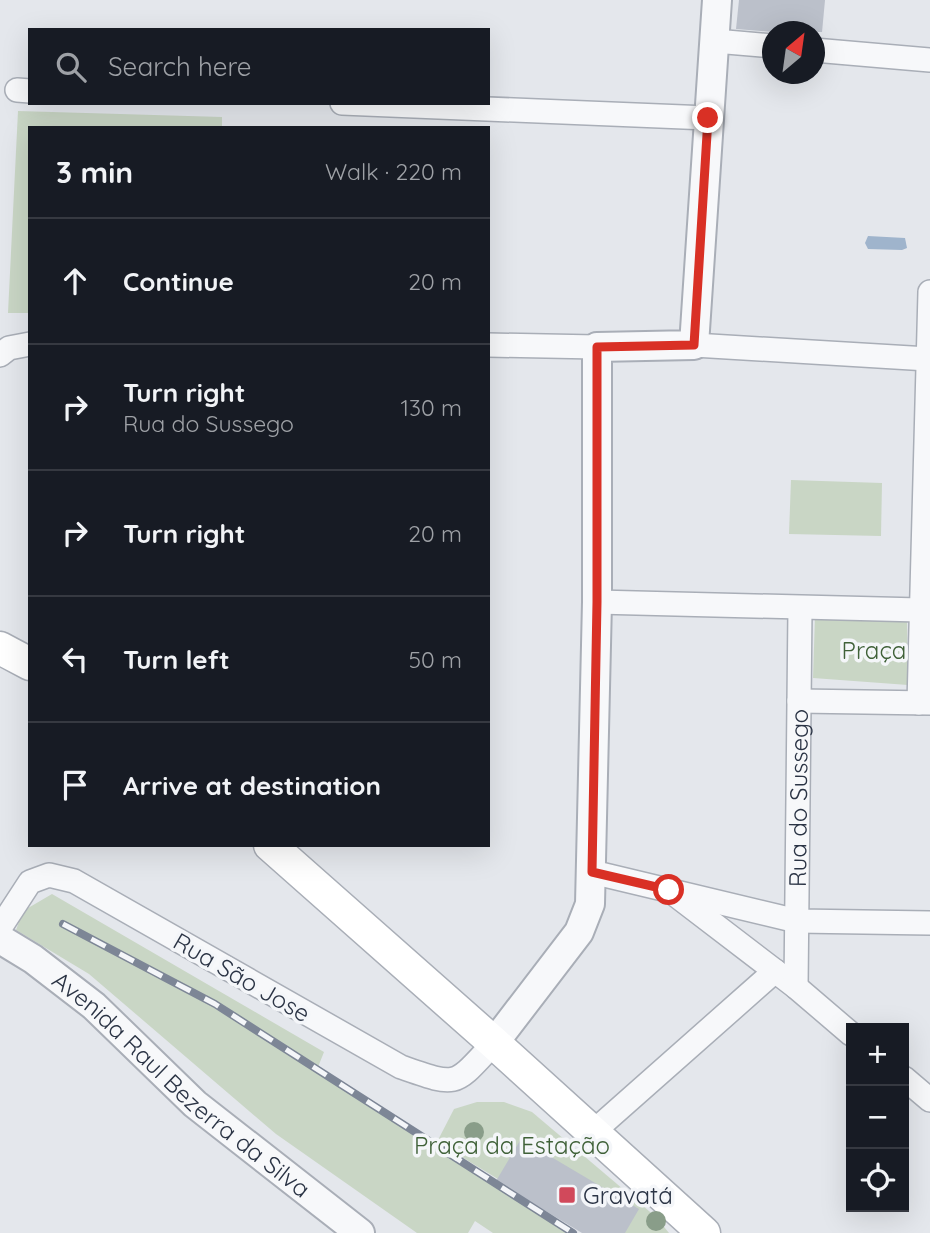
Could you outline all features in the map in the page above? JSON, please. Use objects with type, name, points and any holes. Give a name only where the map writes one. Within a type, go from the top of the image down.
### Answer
[{"type":"main road","points":[[0,649],[28,663]]},
{"type":"main road","points":[[272,847],[494,1042],[704,1233]]},
{"type":"street","points":[[694,345],[718,0]]},
{"type":"street","points":[[715,41],[762,45]]},
{"type":"street","points":[[825,51],[930,60]]},
{"type":"street","points":[[391,105],[708,118]]},
{"type":"street","points":[[799,701],[924,703],[920,610],[930,292]]},
{"type":"street","points":[[0,355],[9,348],[28,344]]},
{"type":"street","points":[[490,345],[694,345],[928,359]]},
{"type":"street","points":[[494,1042],[579,932],[590,904],[597,602],[597,347]]},
{"type":"street","points":[[597,602],[920,610]]},
{"type":"street","name":"Rua do Sussego","points":[[796,987],[800,608]]},
{"type":"street","points":[[592,872],[797,921],[930,923]]},
{"type":"street","name":"Rua São Jose","points":[[0,928],[30,882],[49,875],[74,881],[401,1068],[443,1081],[462,1077],[494,1042]]},
{"type":"street","points":[[669,890],[796,987],[846,1030]]},
{"type":"street","name":"Avenida Raul Bezerra da Silva","points":[[0,939],[33,959],[94,1006],[195,1104],[360,1233]]},
{"type":"street","points":[[593,1132],[775,971]]},
{"type":"street","points":[[909,1081],[930,1100]]},
{"type":"green space","points":[[18,111],[222,117],[222,126],[28,126],[28,313],[8,313]]},
{"type":"green space","points":[[791,480],[882,483],[881,536],[789,534]]},
{"type":"green space","name":"Praça","points":[[815,616],[907,618],[908,685],[813,678]]},
{"type":"green space","points":[[52,894],[324,1052],[318,1067],[575,1233],[493,1233],[475,1221],[468,1233],[417,1233],[276,1134],[89,974],[16,930],[23,911]]},
{"type":"green space","name":"Praça da Estação","points":[[477,1102],[504,1102],[532,1112],[656,1217],[669,1233],[587,1233],[437,1142],[454,1109]]},
{"type":"water","points":[[868,236],[905,238],[907,248],[868,249],[865,243]]},
{"type":"building","points":[[739,0],[825,0],[823,21],[762,21],[762,31],[736,29]]},
{"type":"building","name":"Gravatá","points":[[521,1139],[639,1209],[625,1233],[582,1233],[496,1181]]},
{"type":"railway","points":[[63,924],[215,1004],[573,1233]]},
{"type":"place","name":"Gravatá","points":[[567,1195]]},
{"type":"route","points":[[669,890],[592,872],[597,602],[597,347],[694,345],[708,118]]}]
